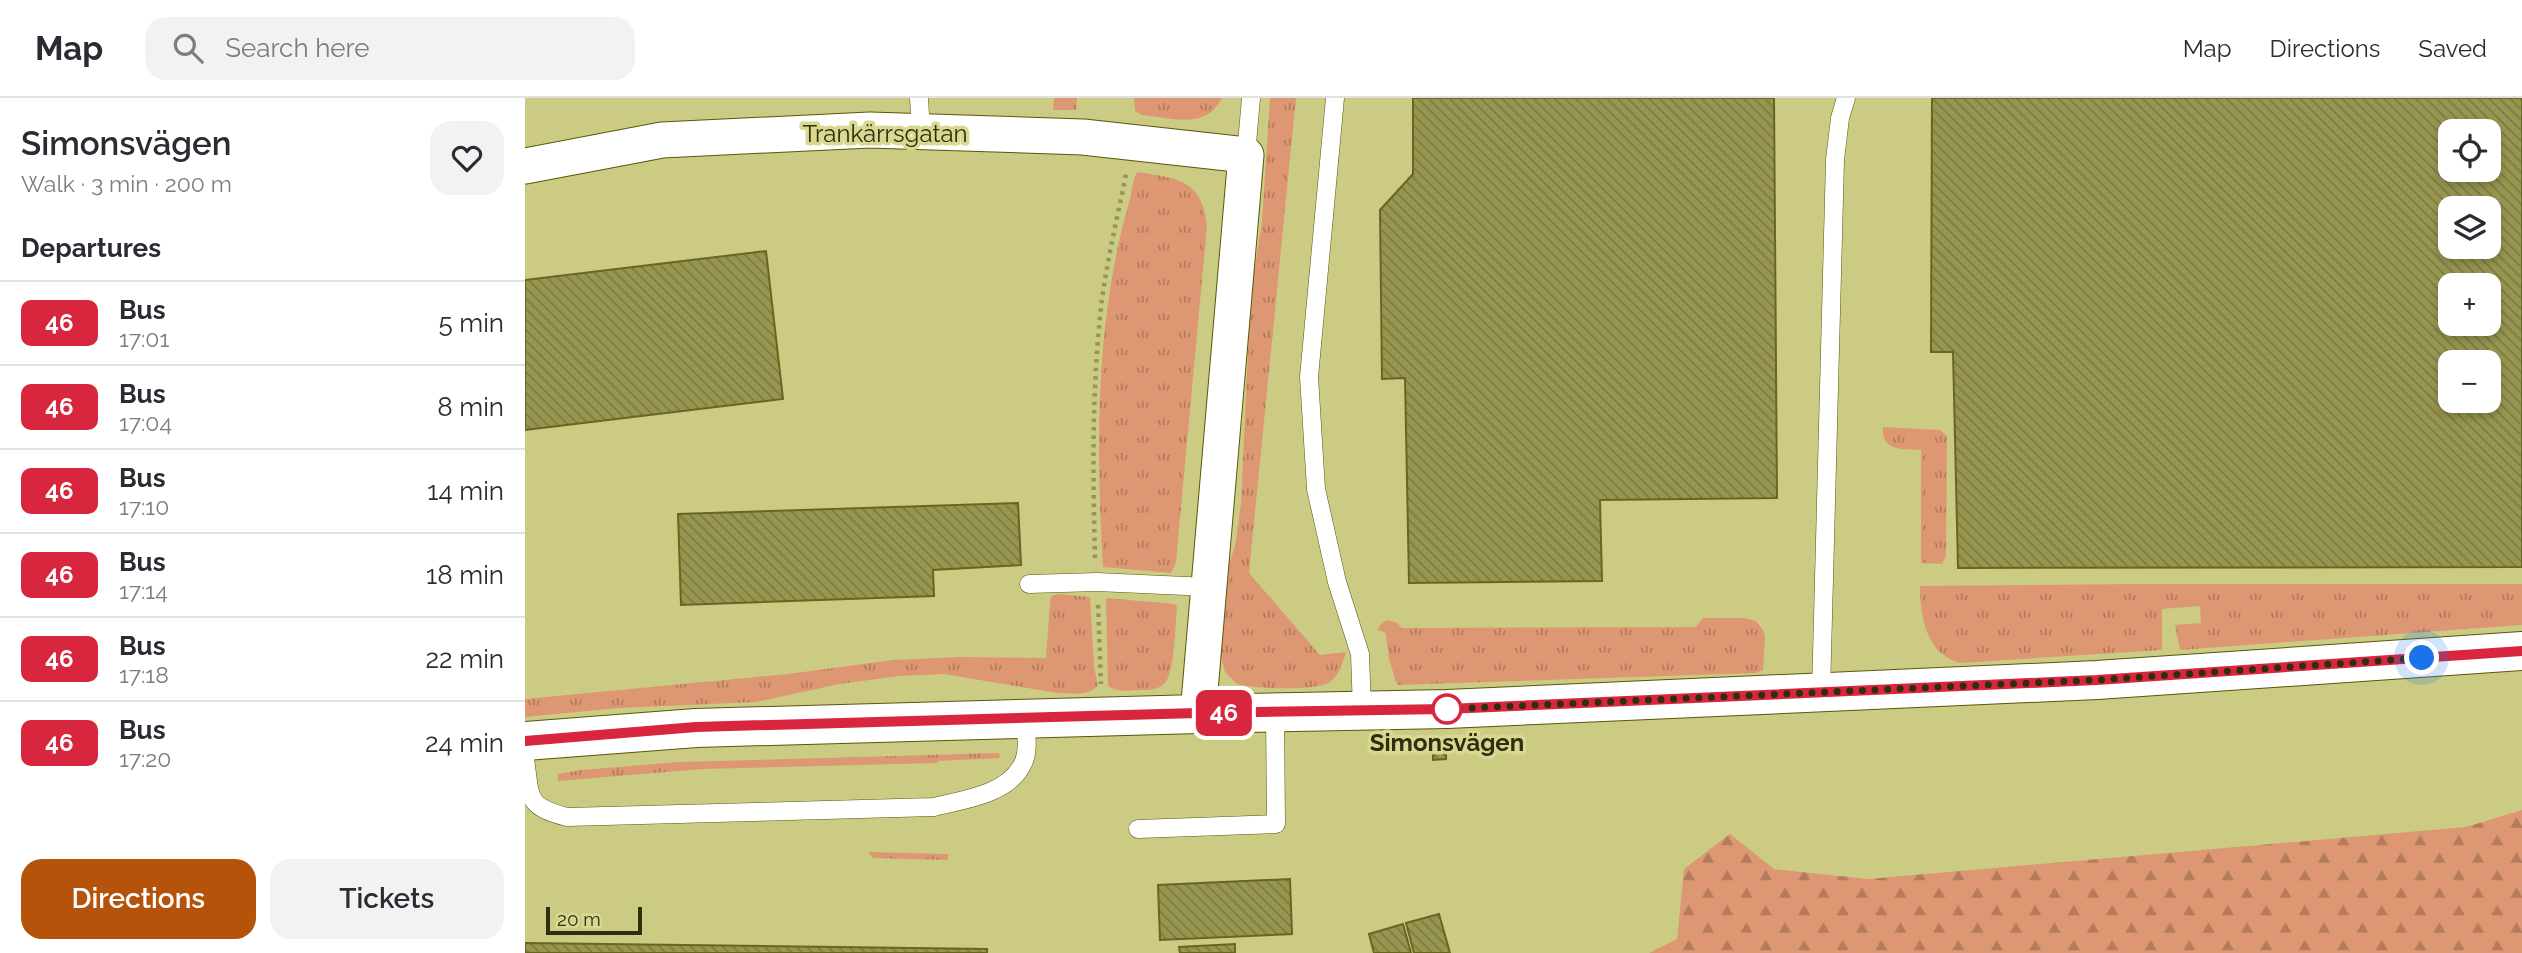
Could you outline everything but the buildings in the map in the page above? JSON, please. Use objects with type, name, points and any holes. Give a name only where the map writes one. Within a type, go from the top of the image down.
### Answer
[{"type":"street","name":"Trankärrsgatan","points":[[525,166],[662,140],[870,130],[920,114],[1083,137],[1246,155]]},
{"type":"street","points":[[1198,713],[1246,155]]},
{"type":"street","points":[[525,741],[696,727],[1198,713],[1461,709],[1821,693],[2097,680],[2522,651]]},
{"type":"lane","points":[[1246,155],[1251,98]]},
{"type":"lane","points":[[1335,98],[1309,377],[1316,489],[1337,582],[1360,654],[1362,710]]},
{"type":"lane","points":[[1821,693],[1835,160],[1840,118],[1846,98]]},
{"type":"lane","points":[[1029,584],[1097,582],[1207,587]]},
{"type":"lane","points":[[1137,830],[1276,824],[1275,712]]},
{"type":"lane","points":[[525,759],[531,796],[537,806],[567,817],[934,807],[987,793],[1005,784],[1021,768],[1027,745],[1025,719]]},
{"type":"path","points":[[1102,716],[1093,408],[1099,325],[1107,270],[1133,142]]},
{"type":"green space","points":[[1054,98],[1077,98],[1076,110],[1053,110]]},
{"type":"green space","points":[[1134,98],[1222,98],[1207,115],[1187,120],[1142,115],[1135,111]]},
{"type":"green space","points":[[1270,98],[1296,98],[1249,573],[1320,655],[1346,652],[1338,672],[1330,682],[1300,688],[1237,684],[1225,672],[1220,653],[1228,567],[1235,546],[1241,504],[1249,329],[1262,222]]},
{"type":"green space","points":[[1137,172],[1164,176],[1194,190],[1200,199],[1207,226],[1176,562],[1171,573],[1103,567],[1099,430],[1104,338],[1118,247]]},
{"type":"green space","points":[[1883,427],[1940,430],[1947,436],[1946,556],[1942,564],[1921,563],[1921,450],[1889,445],[1883,435]]},
{"type":"green space","points":[[2522,584],[2522,625],[2180,650],[2175,625],[2201,623],[2200,606],[2162,609],[2162,650],[1960,663],[1939,651],[1932,643],[1920,598],[1920,586]]},
{"type":"green space","points":[[1057,594],[1090,597],[1094,667],[1098,685],[1090,691],[1079,694],[1057,693],[944,674],[900,676],[839,684],[756,702],[619,708],[525,717],[525,699],[788,674],[893,660],[961,657],[1046,658],[1050,602],[1052,596]]},
{"type":"green space","points":[[1106,598],[1175,604],[1177,607],[1171,669],[1165,683],[1160,687],[1127,691],[1108,686]]},
{"type":"green space","points":[[1703,618],[1744,618],[1756,621],[1765,636],[1763,670],[1756,673],[1397,685],[1389,659],[1386,635],[1378,630],[1387,620],[1396,622],[1402,628],[1696,627]]},
{"type":"green space","points":[[999,753],[1000,758],[937,763],[702,769],[558,781],[558,774],[581,770],[680,762]]},
{"type":"green space","points":[[2522,810],[2522,953],[1649,953],[1677,939],[1684,869],[1730,834],[1774,869],[1868,879],[2466,827]]},
{"type":"green space","points":[[868,852],[948,854],[948,860],[873,858]]},
{"type":"bus line","name":"46","points":[[525,741],[696,727],[1447,709],[2097,680],[2522,651]]},
{"type":"place","name":"Simonsvägen","points":[[1447,709]]},
{"type":"route","points":[[1447,709],[2097,680],[2422,658]]}]
